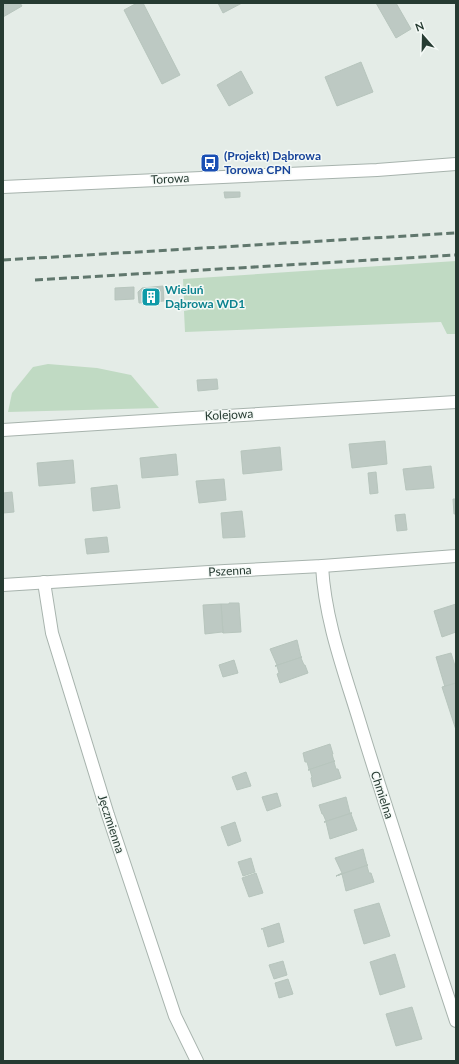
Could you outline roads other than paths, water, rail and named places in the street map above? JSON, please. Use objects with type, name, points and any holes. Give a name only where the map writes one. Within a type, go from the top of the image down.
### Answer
[{"type":"street","name":"Torowa","points":[[3,187],[377,170],[456,164]]},
{"type":"street","name":"Kolejowa","points":[[3,430],[456,402]]},
{"type":"street","name":"Pszenna","points":[[3,585],[322,566],[456,556]]},
{"type":"street","name":"Chmielna","points":[[322,566],[326,607],[342,668],[394,833],[456,1021]]},
{"type":"street","name":"Jęczmienna","points":[[44,582],[52,633],[108,815],[175,1016],[197,1061]]},
{"type":"railway","points":[[3,260],[456,233]]},
{"type":"railway","points":[[35,280],[456,255]]},
{"type":"place","name":"(Projekt) Dąbrowa Torowa CPN","points":[[210,163]]},
{"type":"place","name":"Wieluń Dąbrowa WD1","points":[[151,297]]}]
